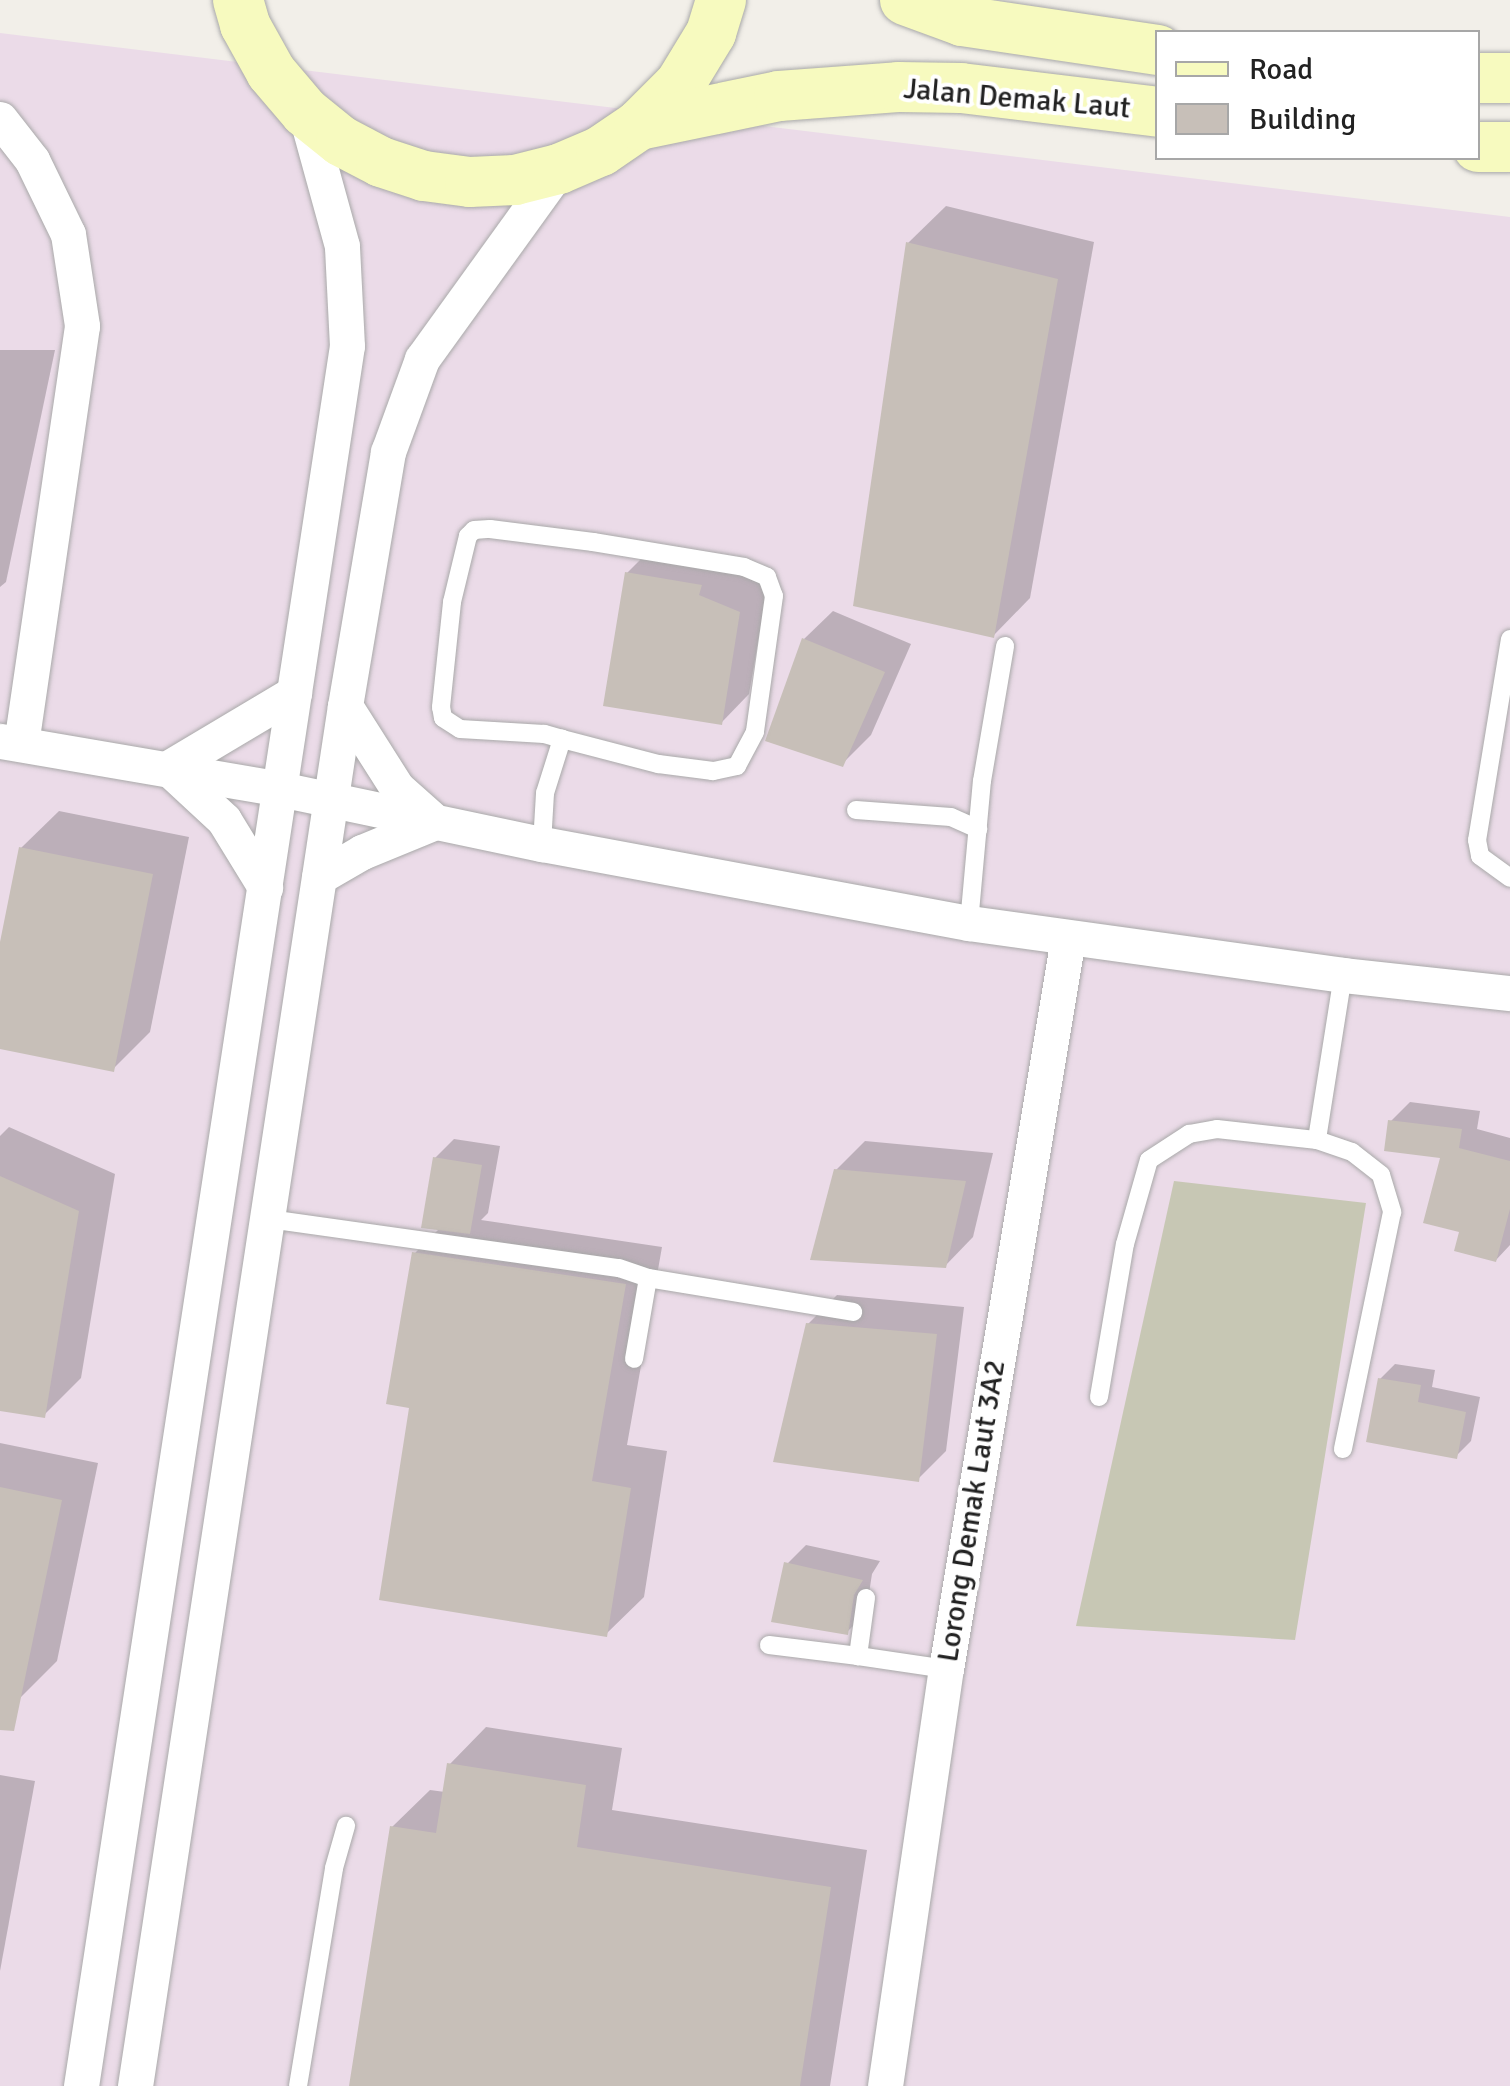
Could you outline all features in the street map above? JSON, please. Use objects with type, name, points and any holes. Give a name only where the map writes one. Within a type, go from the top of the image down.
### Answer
[{"type":"main road","points":[[238,0],[245,25],[271,72],[305,112],[354,148],[424,176],[470,182],[516,180],[560,169],[602,151],[639,126],[680,84],[710,34],[722,0]]},
{"type":"main road","name":"Jalan Demak Laut","points":[[905,0],[962,21],[1155,50]]},
{"type":"main road","points":[[1480,78],[1510,78]]},
{"type":"main road","name":"Jalan Demak Laut","points":[[639,126],[779,96],[898,86],[960,88],[1155,112]]},
{"type":"main road","points":[[1480,147],[1510,147]]},
{"type":"street","points":[[81,2086],[346,346],[342,246],[305,112]]},
{"type":"street","points":[[0,119],[32,160],[68,234],[82,326],[10,743],[280,788],[542,844],[969,923],[1343,975],[1510,993]]},
{"type":"street","points":[[135,2086],[345,706],[388,452],[422,359],[560,169]]},
{"type":"street","points":[[168,768],[294,692]]},
{"type":"street","points":[[345,706],[397,788],[435,822]]},
{"type":"street","points":[[168,768],[213,806],[265,887]]},
{"type":"street","points":[[319,877],[362,852],[435,822]]},
{"type":"street","name":"Lorong Demak Laut 3A2","points":[[885,2086],[946,1670],[1068,938]]},
{"type":"lane","points":[[474,530],[593,542],[744,566],[767,577],[774,596],[754,732],[738,766],[713,771],[658,764],[562,739],[544,734],[460,729],[444,718],[440,694],[452,602],[464,546],[474,530]]},
{"type":"lane","points":[[1510,638],[1478,840],[1480,856],[1510,878]]},
{"type":"lane","points":[[969,923],[1004,646]]},
{"type":"lane","points":[[542,844],[544,793],[562,739]]},
{"type":"lane","points":[[856,810],[925,813],[978,828]]},
{"type":"lane","points":[[1318,1140],[1343,975]]},
{"type":"lane","points":[[1099,1397],[1125,1244],[1149,1160],[1189,1134],[1217,1129],[1318,1140],[1352,1152],[1381,1175],[1392,1212],[1344,1449]]},
{"type":"lane","points":[[269,1219],[619,1268],[648,1278],[853,1312]]},
{"type":"lane","points":[[634,1359],[648,1278]]},
{"type":"lane","points":[[858,1656],[866,1598]]},
{"type":"lane","points":[[769,1645],[946,1670]]},
{"type":"lane","points":[[298,2086],[334,1868],[346,1826]]},
{"type":"shaded area","points":[[0,33],[1510,217],[1510,2086],[0,2086]]},
{"type":"shaded area","points":[[1174,1181],[1366,1203],[1295,1640],[1076,1626]]},
{"type":"building","points":[[906,242],[1058,279],[994,638],[853,606]]},
{"type":"building","points":[[625,572],[702,585],[699,595],[740,612],[722,725],[603,706]]},
{"type":"building","points":[[802,638],[885,672],[843,767],[765,741]]},
{"type":"building","points":[[19,847],[153,874],[114,1072],[0,1049],[0,942]]},
{"type":"building","points":[[1388,1120],[1462,1129],[1459,1148],[1510,1161],[1510,1209],[1496,1262],[1454,1251],[1459,1232],[1423,1223],[1440,1158],[1384,1151]]},
{"type":"building","points":[[433,1157],[482,1165],[470,1234],[421,1228]]},
{"type":"building","points":[[834,1169],[966,1181],[946,1268],[810,1260]]},
{"type":"building","points":[[0,1176],[79,1211],[45,1418],[0,1411]]},
{"type":"building","points":[[412,1252],[626,1284],[592,1481],[631,1488],[607,1637],[379,1600],[409,1408],[386,1404]]},
{"type":"building","points":[[806,1323],[937,1334],[919,1482],[773,1462]]},
{"type":"building","points":[[1378,1378],[1421,1385],[1418,1402],[1466,1412],[1457,1459],[1366,1442]]},
{"type":"building","points":[[0,1487],[62,1500],[14,1731],[0,1730]]},
{"type":"building","points":[[784,1562],[863,1580],[854,1595],[848,1635],[771,1622]]},
{"type":"building","points":[[447,1763],[586,1785],[577,1847],[831,1887],[800,2086],[349,2086],[390,1826],[436,1833]]}]
